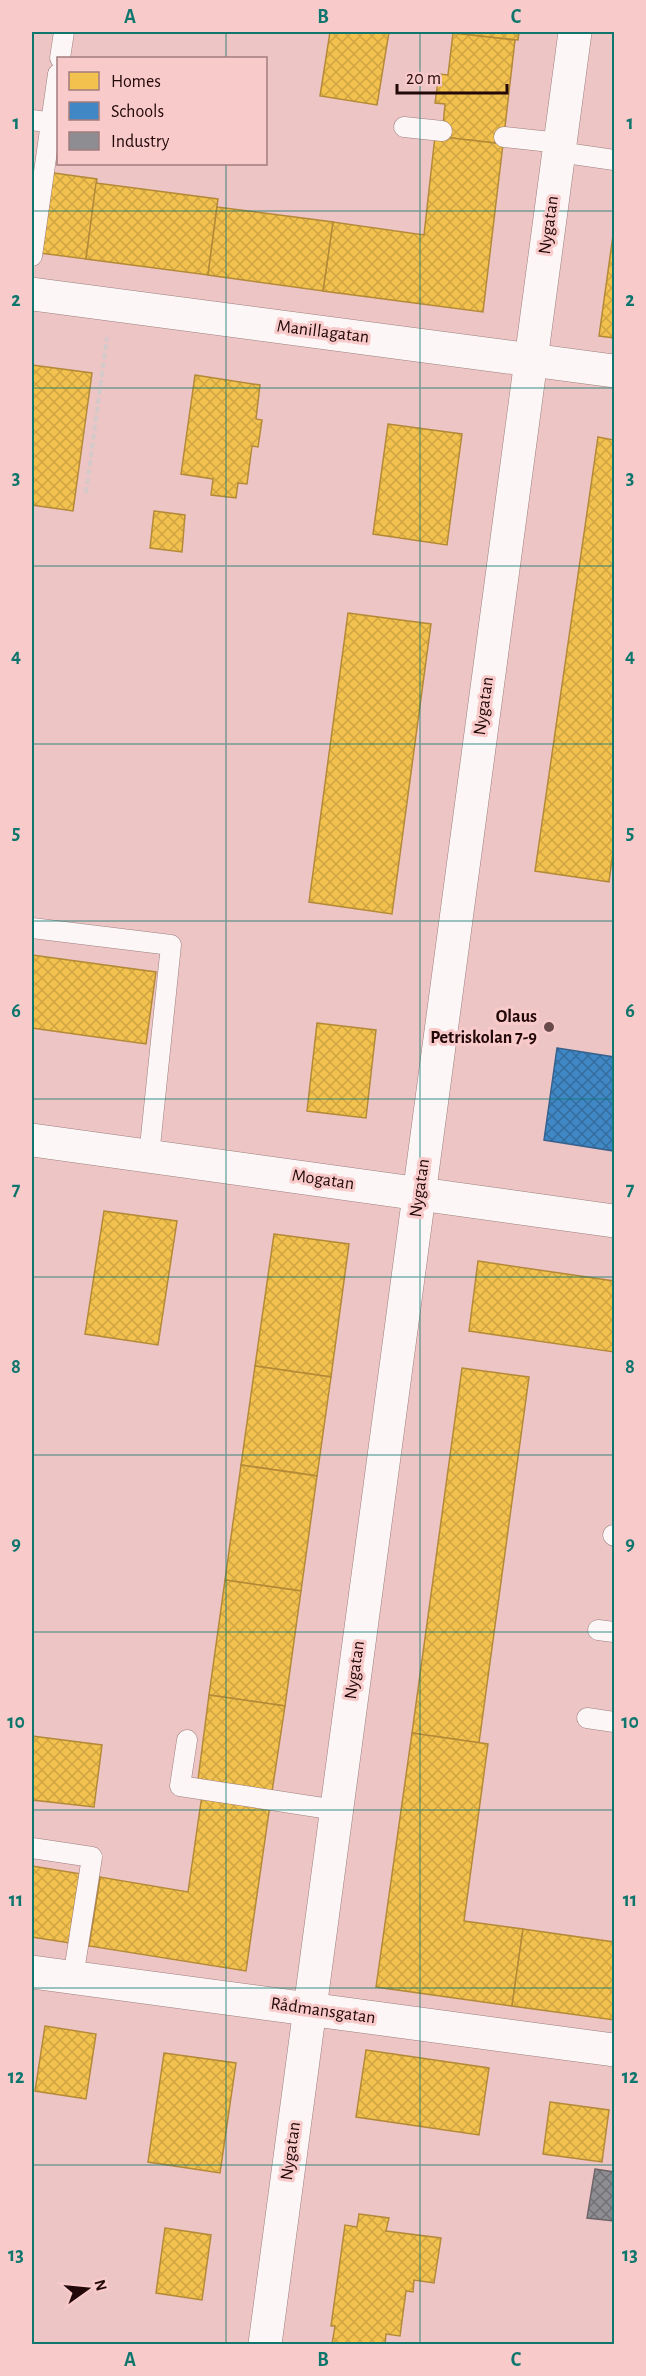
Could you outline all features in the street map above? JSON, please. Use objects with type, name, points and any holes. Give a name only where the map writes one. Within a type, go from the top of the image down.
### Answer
[{"type":"street","name":"Nygatan","points":[[265,2344],[575,32]]},
{"type":"street","name":"Manillagatan","points":[[32,294],[531,358],[615,371]]},
{"type":"street","name":"Mogatan","points":[[32,1140],[615,1221]]},
{"type":"street","name":"Rådmansgatan","points":[[32,1972],[615,2050]]},
{"type":"lane","points":[[60,57],[64,32]]},
{"type":"lane","points":[[32,256],[57,82]]},
{"type":"lane","points":[[32,120],[52,123]]},
{"type":"lane","points":[[404,127],[442,131]]},
{"type":"lane","points":[[504,138],[615,160]]},
{"type":"lane","points":[[32,928],[171,945],[149,1156]]},
{"type":"lane","points":[[587,1718],[615,1722]]},
{"type":"lane","points":[[187,1740],[180,1786],[336,1810]]},
{"type":"lane","points":[[32,1848],[92,1857],[73,1978]]},
{"type":"path","points":[[86,493],[111,304]]},
{"type":"building: Homes","points":[[330,32],[389,32],[377,105],[320,96]]},
{"type":"building: Homes","points":[[443,32],[519,32],[518,40]]},
{"type":"building: Homes","points":[[453,33],[515,40],[503,144],[442,137],[445,104],[435,103],[439,74],[448,75]]},
{"type":"building: Homes","points":[[435,136],[503,144],[483,312],[323,291],[333,222],[424,235]]},
{"type":"building: Homes","points":[[32,170],[97,179],[86,259],[32,252]]},
{"type":"building: Homes","points":[[96,183],[218,199],[208,275],[86,259]]},
{"type":"building: Homes","points":[[217,207],[333,222],[323,291],[208,275]]},
{"type":"building: Homes","points":[[614,228],[614,338],[599,336]]},
{"type":"building: Homes","points":[[32,365],[92,373],[73,511],[32,505]]},
{"type":"building: Homes","points":[[195,375],[260,385],[256,419],[262,420],[258,447],[252,446],[247,484],[238,483],[236,498],[211,495],[213,479],[181,474]]},
{"type":"building: Homes","points":[[388,424],[462,434],[447,545],[373,534]]},
{"type":"building: Homes","points":[[598,437],[614,440],[614,844],[609,882],[535,871]]},
{"type":"building: Homes","points":[[154,511],[185,515],[182,552],[150,548]]},
{"type":"building: Homes","points":[[348,613],[431,624],[392,914],[309,902]]},
{"type":"building: Homes","points":[[32,955],[156,972],[146,1044],[32,1028]]},
{"type":"building: Homes","points":[[317,1023],[376,1030],[366,1118],[307,1111]]},
{"type":"building: Homes","points":[[104,1211],[177,1221],[158,1345],[85,1334]]},
{"type":"building: Homes","points":[[274,1234],[349,1244],[331,1377],[255,1366]]},
{"type":"building: Homes","points":[[478,1261],[614,1281],[614,1352],[469,1331]]},
{"type":"building: Homes","points":[[255,1366],[331,1377],[317,1476],[241,1465]]},
{"type":"building: Homes","points":[[462,1368],[529,1377],[479,1743],[412,1733]]},
{"type":"building: Homes","points":[[241,1465],[317,1476],[301,1591],[225,1580]]},
{"type":"building: Homes","points":[[225,1580],[301,1591],[285,1706],[209,1695]]},
{"type":"building: Homes","points":[[209,1695],[285,1706],[270,1805],[196,1795]]},
{"type":"building: Homes","points":[[412,1733],[488,1744],[464,1921],[523,1929],[512,2006],[376,1987]]},
{"type":"building: Homes","points":[[32,1736],[102,1745],[94,1807],[32,1800]]},
{"type":"building: Homes","points":[[202,1795],[270,1805],[246,1971],[89,1946],[100,1877],[188,1892]]},
{"type":"building: Homes","points":[[32,1866],[100,1877],[89,1946],[32,1937]]},
{"type":"building: Homes","points":[[523,1929],[614,1942],[614,2020],[512,2006]]},
{"type":"building: Homes","points":[[45,2026],[96,2034],[86,2099],[35,2091]]},
{"type":"building: Homes","points":[[366,2050],[489,2068],[479,2135],[356,2117]]},
{"type":"building: Homes","points":[[164,2053],[236,2063],[220,2173],[148,2162]]},
{"type":"building: Homes","points":[[550,2102],[609,2110],[602,2162],[543,2154]]},
{"type":"building: Homes","points":[[359,2214],[389,2218],[386,2231],[441,2238],[434,2283],[414,2280],[413,2292],[406,2291],[400,2336],[386,2334],[385,2344],[332,2344],[335,2326],[331,2326],[345,2225],[357,2227]]},
{"type":"building: Homes","points":[[165,2228],[211,2235],[202,2300],[156,2293]]},
{"type":"building: Schools","points":[[557,1048],[614,1057],[614,1151],[544,1140]]},
{"type":"building: Industry","points":[[595,2169],[614,2172],[614,2221],[587,2218]]},
{"type":"place","name":"Olaus Petriskolan 7-9","points":[[549,1027]]}]
